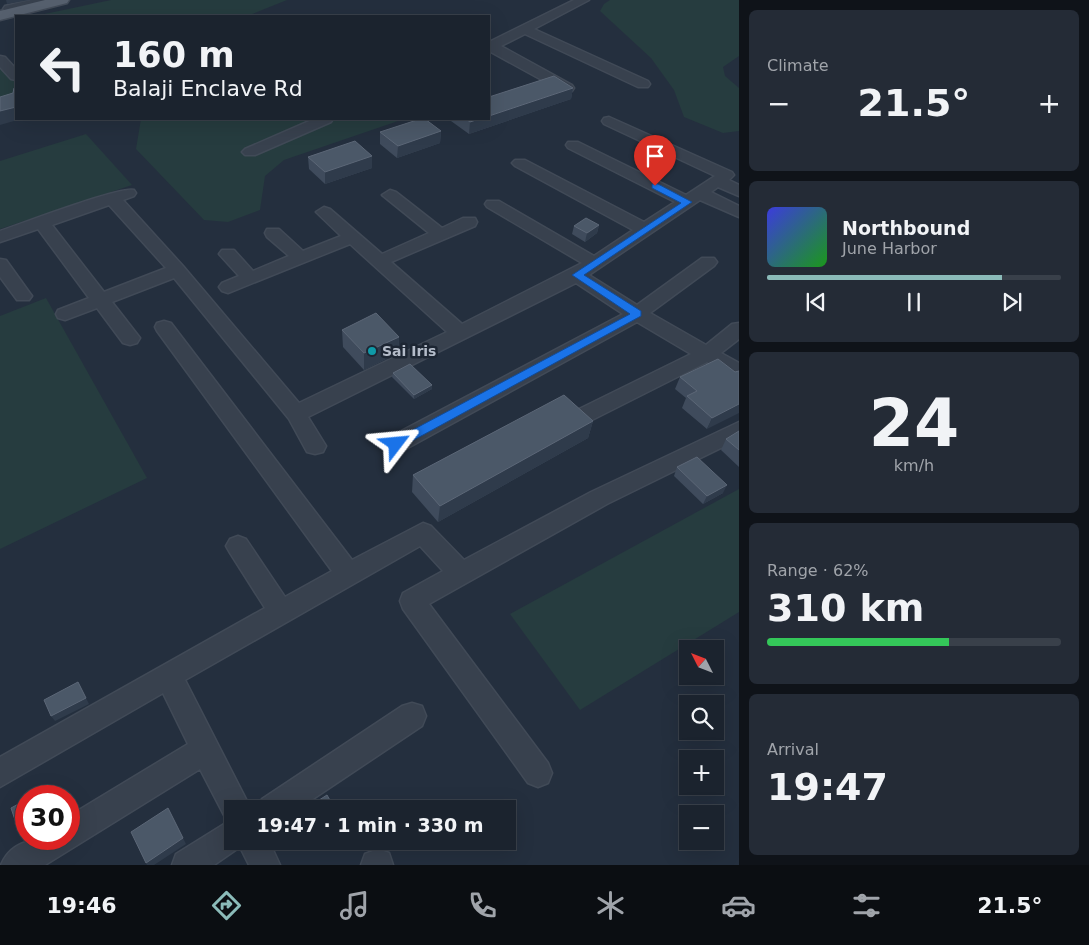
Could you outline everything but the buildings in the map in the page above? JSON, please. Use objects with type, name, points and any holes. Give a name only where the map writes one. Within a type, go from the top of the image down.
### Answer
[{"type":"main road","points":[[3,12],[56,0]]},
{"type":"street","points":[[490,47],[583,0]]},
{"type":"street","points":[[524,29],[643,84]]},
{"type":"street","points":[[490,47],[567,88]]},
{"type":"street","points":[[0,60],[15,75]]},
{"type":"street","points":[[250,152],[324,120]]},
{"type":"street","points":[[609,120],[728,175],[739,191]]},
{"type":"street","points":[[572,145],[694,198],[739,212]]},
{"type":"street","points":[[520,163],[646,230]]},
{"type":"street","points":[[296,414],[577,275],[728,175]]},
{"type":"street","points":[[0,237],[128,193]]},
{"type":"street","points":[[390,195],[440,234]]},
{"type":"street","points":[[112,198],[177,270],[296,414],[315,446]]},
{"type":"street","points":[[493,204],[594,264]]},
{"type":"street","points":[[324,212],[460,333]]},
{"type":"street","points":[[380,261],[469,222]]},
{"type":"street","points":[[42,223],[130,338]]},
{"type":"street","points":[[273,233],[301,258]]},
{"type":"street","points":[[228,287],[353,237]]},
{"type":"street","points":[[228,254],[250,278]]},
{"type":"street","points":[[396,444],[638,314],[708,262]]},
{"type":"street","points":[[0,264],[23,296]]},
{"type":"street","points":[[65,314],[177,270]]},
{"type":"street","points":[[577,275],[638,314],[739,372]]},
{"type":"street","points":[[164,327],[349,574]]},
{"type":"street","points":[[580,418],[707,354],[739,329]]},
{"type":"street","points":[[538,773],[412,601],[599,498],[739,430]]},
{"type":"street","points":[[0,773],[168,675],[423,533],[461,574]]},
{"type":"street","points":[[238,546],[281,612]]},
{"type":"street","points":[[168,675],[232,800]]},
{"type":"street","points":[[286,800],[412,716]]},
{"type":"street","points":[[80,826],[206,749]]},
{"type":"street","points":[[187,865],[224,840]]},
{"type":"street","points":[[16,865],[41,850]]},
{"type":"street","points":[[258,850],[265,865]]},
{"type":"green space","points":[[111,0],[287,0],[250,15],[40,15]]},
{"type":"green space","points":[[610,0],[739,0],[739,56],[723,67],[725,76],[739,88],[739,131],[723,133],[684,117],[674,90],[651,58],[600,11],[604,4]]},
{"type":"green space","points":[[0,64],[15,79],[15,93],[0,100]]},
{"type":"green space","points":[[141,120],[401,120],[284,160],[265,176],[260,210],[228,222],[204,220],[136,149]]},
{"type":"green space","points":[[86,134],[132,185],[0,229],[0,161]]},
{"type":"green space","points":[[46,298],[147,478],[0,549],[0,316]]},
{"type":"green space","points":[[739,489],[739,612],[694,640],[679,640],[679,649],[580,710],[510,614]]},
{"type":"place","name":"Sai Iris","points":[[372,351]]},
{"type":"route","points":[[396,444],[638,314],[577,275],[688,202],[655,186]]}]
